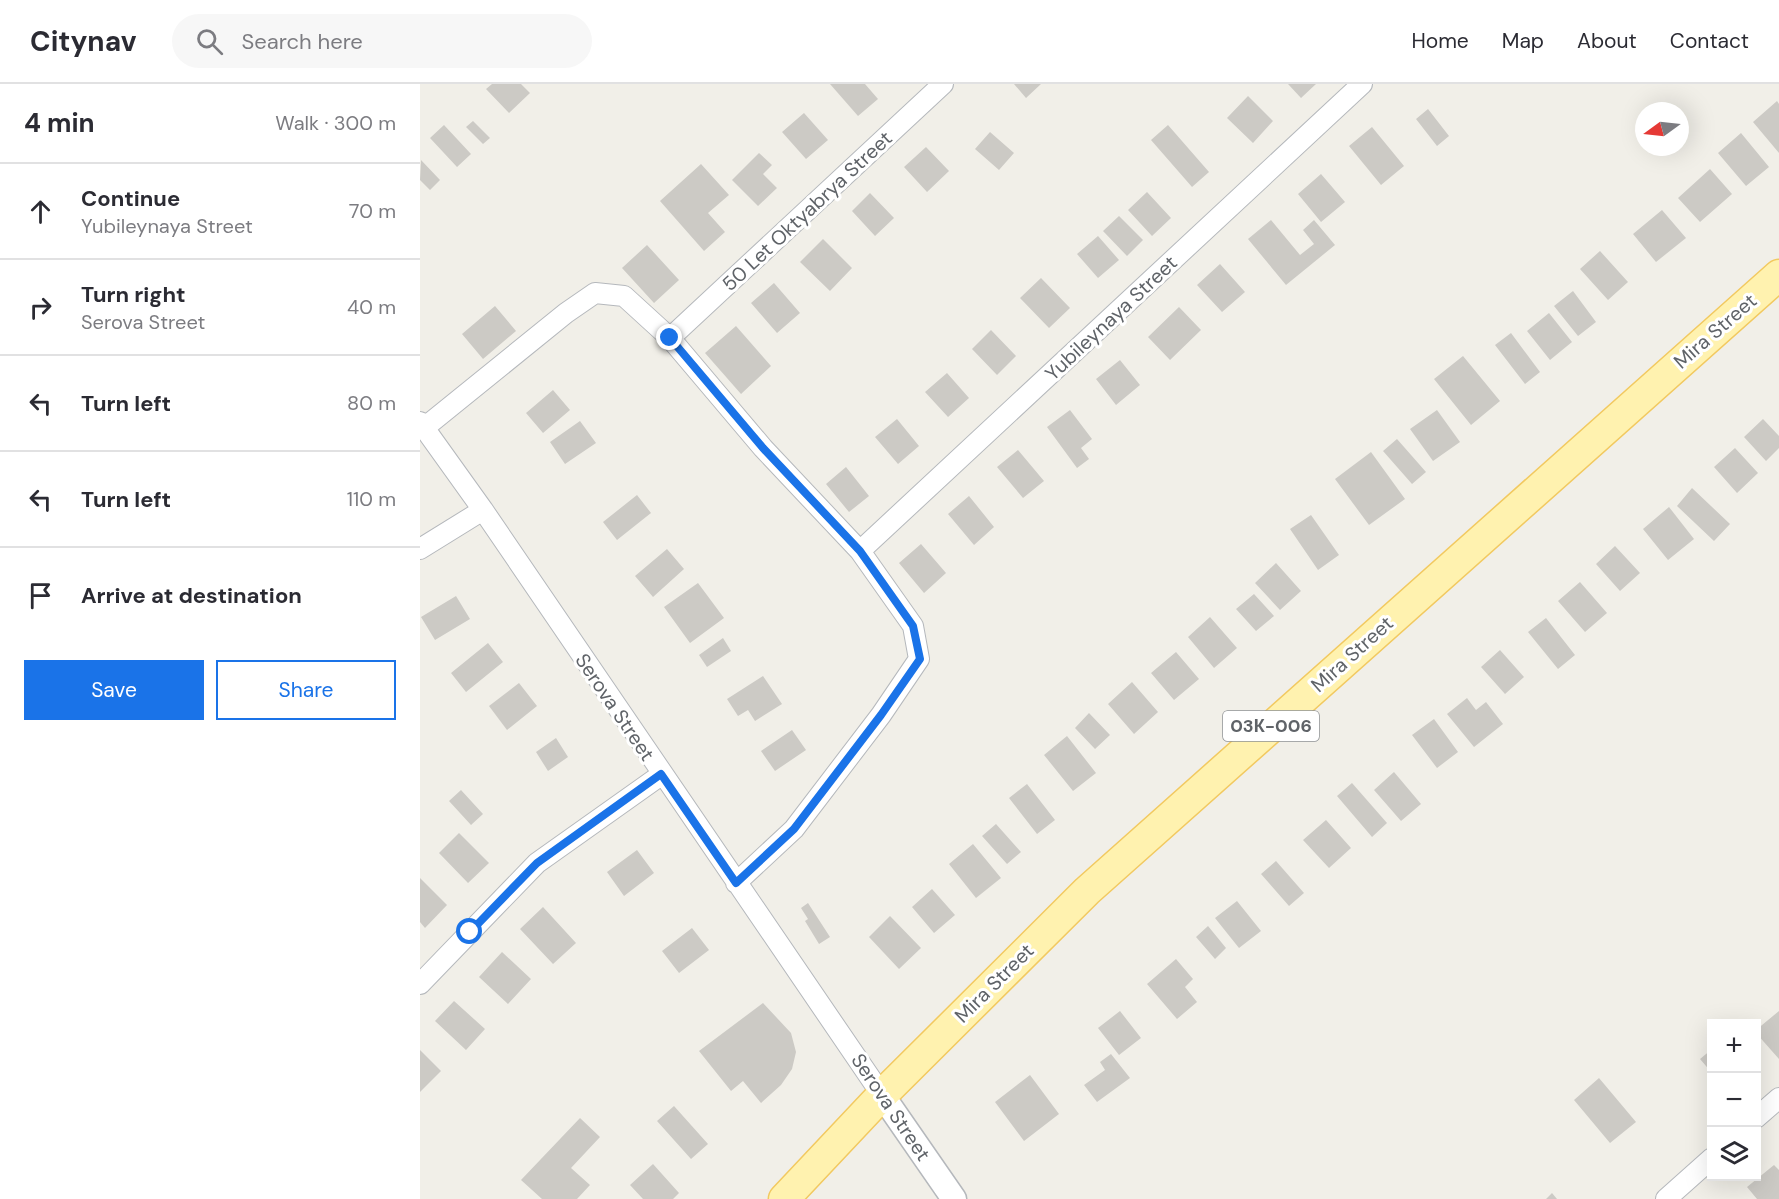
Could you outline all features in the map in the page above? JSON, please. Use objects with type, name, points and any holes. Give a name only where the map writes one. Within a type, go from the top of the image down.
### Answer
[{"type":"main road","name":"Mira Street","points":[[784,1199],[882,1095],[1087,891],[1779,274]]},
{"type":"street","name":"50 Let Oktyabrya Street","points":[[670,338],[943,84]]},
{"type":"street","name":"Yubileynaya Street","points":[[860,551],[1362,84]]},
{"type":"street","points":[[422,425],[595,293],[624,296],[670,338],[763,448],[860,551],[913,626],[920,659],[881,715],[794,829],[736,883]]},
{"type":"street","name":"Serova Street","points":[[422,425],[483,510],[661,774],[954,1199]]},
{"type":"street","points":[[420,549],[483,510]]},
{"type":"street","points":[[420,984],[537,863],[661,774]]},
{"type":"street","points":[[1761,1114],[1779,1098]]},
{"type":"street","points":[[1666,1199],[1707,1162]]},
{"type":"building","points":[[492,84],[521,84],[530,93],[509,113],[486,89]]},
{"type":"building","points":[[830,84],[865,84],[878,99],[858,116]]},
{"type":"building","points":[[1014,84],[1041,84],[1026,98]]},
{"type":"building","points":[[1288,84],[1316,84],[1301,98]]},
{"type":"building","points":[[1248,96],[1273,121],[1253,143],[1227,118]]},
{"type":"building","points":[[1777,101],[1779,104],[1779,153],[1753,122]]},
{"type":"building","points":[[1428,109],[1449,136],[1437,146],[1416,119]]},
{"type":"building","points":[[804,113],[828,140],[806,159],[782,132]]},
{"type":"building","points":[[473,121],[490,138],[483,144],[466,127]]},
{"type":"building","points":[[444,125],[471,154],[457,167],[430,138]]},
{"type":"building","points":[[1168,125],[1209,172],[1192,187],[1151,140]]},
{"type":"building","points":[[1372,127],[1404,166],[1381,185],[1349,146]]},
{"type":"building","points":[[990,132],[1014,153],[999,170],[975,149]]},
{"type":"building","points":[[1741,133],[1769,167],[1746,186],[1718,153]]},
{"type":"building","points":[[926,147],[949,171],[927,192],[904,167]]},
{"type":"building","points":[[759,153],[772,165],[763,174],[777,188],[758,206],[732,180]]},
{"type":"building","points":[[421,160],[440,180],[430,190],[420,180]]},
{"type":"building","points":[[701,164],[729,195],[708,213],[725,232],[704,251],[660,201]]},
{"type":"building","points":[[1710,169],[1732,194],[1700,222],[1678,198]]},
{"type":"building","points":[[1321,174],[1345,202],[1321,222],[1298,194]]},
{"type":"building","points":[[1147,192],[1171,218],[1152,236],[1128,210]]},
{"type":"building","points":[[870,193],[894,218],[875,236],[852,211]]},
{"type":"building","points":[[1662,210],[1686,238],[1656,262],[1633,234]]},
{"type":"building","points":[[1119,216],[1143,240],[1127,256],[1103,231]]},
{"type":"building","points":[[1271,220],[1300,255],[1314,244],[1303,230],[1314,220],[1335,245],[1286,285],[1248,239]]},
{"type":"building","points":[[1098,236],[1119,260],[1098,278],[1077,254]]},
{"type":"building","points":[[823,239],[852,268],[830,291],[800,262]]},
{"type":"building","points":[[647,245],[679,280],[654,303],[622,268]]},
{"type":"building","points":[[1600,251],[1628,282],[1608,300],[1580,269]]},
{"type":"building","points":[[1220,264],[1245,292],[1222,312],[1197,285]]},
{"type":"building","points":[[1041,278],[1070,308],[1049,328],[1020,298]]},
{"type":"building","points":[[774,283],[800,313],[777,333],[751,303]]},
{"type":"building","points":[[1573,291],[1596,322],[1578,336],[1554,306]]},
{"type":"building","points":[[495,306],[516,331],[483,359],[462,334]]},
{"type":"building","points":[[1179,307],[1201,330],[1170,360],[1148,337]]},
{"type":"building","points":[[1549,313],[1572,342],[1550,360],[1527,331]]},
{"type":"building","points":[[736,326],[771,366],[741,394],[705,353]]},
{"type":"building","points":[[991,330],[1016,356],[997,375],[972,349]]},
{"type":"building","points":[[1511,333],[1540,372],[1525,384],[1495,345]]},
{"type":"building","points":[[1463,356],[1500,401],[1471,425],[1434,379]]},
{"type":"building","points":[[1120,360],[1140,385],[1116,405],[1096,379]]},
{"type":"building","points":[[947,373],[969,398],[948,417],[925,392]]},
{"type":"building","points":[[553,390],[570,410],[543,433],[526,413]]},
{"type":"building","points":[[1070,410],[1092,439],[1081,448],[1089,459],[1077,468],[1047,427]]},
{"type":"building","points":[[1437,410],[1460,442],[1433,461],[1410,429]]},
{"type":"building","points":[[897,419],[919,446],[898,464],[875,437]]},
{"type":"building","points":[[1763,419],[1779,436],[1779,448],[1766,461],[1744,437]]},
{"type":"building","points":[[580,421],[596,443],[565,464],[550,442]]},
{"type":"building","points":[[1397,439],[1426,472],[1412,484],[1383,451]]},
{"type":"building","points":[[1735,448],[1758,473],[1737,493],[1714,467]]},
{"type":"building","points":[[1018,450],[1044,481],[1023,498],[997,467]]},
{"type":"building","points":[[1371,452],[1405,499],[1369,525],[1335,479]]},
{"type":"building","points":[[846,467],[869,496],[849,512],[826,484]]},
{"type":"building","points":[[1692,488],[1730,524],[1714,541],[1677,506]]},
{"type":"building","points":[[637,495],[651,513],[617,540],[603,522]]},
{"type":"building","points":[[969,496],[994,527],[974,545],[948,514]]},
{"type":"building","points":[[1669,507],[1694,539],[1668,560],[1643,529]]},
{"type":"building","points":[[1311,515],[1339,555],[1318,570],[1290,529]]},
{"type":"building","points":[[921,544],[946,573],[924,593],[899,563]]},
{"type":"building","points":[[1615,546],[1640,573],[1620,591],[1596,564]]},
{"type":"building","points":[[667,549],[684,569],[653,597],[635,576]]},
{"type":"building","points":[[1276,563],[1301,591],[1280,610],[1255,583]]},
{"type":"building","points":[[1580,582],[1607,613],[1585,632],[1558,601]]},
{"type":"building","points":[[698,583],[724,618],[690,643],[664,607]]},
{"type":"building","points":[[1254,594],[1274,616],[1256,631],[1236,609]]},
{"type":"building","points":[[456,596],[470,619],[435,640],[421,617]]},
{"type":"building","points":[[1210,617],[1237,648],[1214,668],[1188,637]]},
{"type":"building","points":[[1546,618],[1575,655],[1558,669],[1528,632]]},
{"type":"building","points":[[723,638],[731,651],[707,667],[699,655]]},
{"type":"building","points":[[488,643],[503,662],[466,692],[451,673]]},
{"type":"building","points":[[1500,650],[1524,677],[1505,694],[1481,667]]},
{"type":"building","points":[[1176,652],[1199,679],[1174,700],[1151,673]]},
{"type":"building","points":[[763,676],[782,704],[755,721],[748,710],[738,716],[727,699]]},
{"type":"building","points":[[1132,682],[1158,712],[1134,734],[1108,704]]},
{"type":"building","points":[[519,683],[537,706],[507,730],[489,706]]},
{"type":"building","points":[[1467,698],[1476,710],[1486,702],[1503,724],[1474,747],[1447,714]]},
{"type":"building","points":[[1089,713],[1110,735],[1095,749],[1075,728]]},
{"type":"building","points":[[1434,719],[1458,752],[1437,768],[1412,735]]},
{"type":"building","points":[[792,730],[806,750],[775,771],[761,751]]},
{"type":"building","points":[[1067,736],[1096,773],[1073,791],[1044,755]]},
{"type":"building","points":[[556,738],[568,757],[548,771],[536,752]]},
{"type":"building","points":[[1394,772],[1421,804],[1401,821],[1374,790]]},
{"type":"building","points":[[1352,783],[1387,823],[1372,837],[1337,796]]},
{"type":"building","points":[[1027,784],[1055,820],[1037,834],[1009,798]]},
{"type":"building","points":[[461,790],[483,814],[471,825],[449,801]]},
{"type":"building","points":[[1326,820],[1351,848],[1329,868],[1303,840]]},
{"type":"building","points":[[996,824],[1021,852],[1007,864],[982,836]]},
{"type":"building","points":[[459,833],[489,863],[468,883],[439,853]]},
{"type":"building","points":[[973,844],[1001,878],[976,898],[949,864]]},
{"type":"building","points":[[637,850],[654,873],[624,896],[607,872]]},
{"type":"building","points":[[1276,861],[1304,893],[1289,906],[1261,874]]},
{"type":"building","points":[[420,878],[447,905],[425,928],[420,922]]},
{"type":"building","points":[[932,889],[955,915],[934,933],[912,907]]},
{"type":"building","points":[[1237,901],[1261,931],[1239,948],[1215,918]]},
{"type":"building","points":[[808,903],[830,937],[819,944],[805,921],[808,919],[801,908]]},
{"type":"building","points":[[543,907],[576,943],[553,964],[520,929]]},
{"type":"building","points":[[890,916],[921,948],[899,969],[869,937]]},
{"type":"building","points":[[1208,926],[1226,948],[1215,959],[1196,937]]},
{"type":"building","points":[[692,928],[709,950],[679,973],[662,951]]},
{"type":"building","points":[[502,952],[531,979],[508,1004],[479,977]]},
{"type":"building","points":[[1176,959],[1193,979],[1185,987],[1197,1002],[1177,1019],[1147,984]]},
{"type":"building","points":[[454,1001],[485,1029],[466,1050],[435,1021]]},
{"type":"building","points":[[763,1003],[791,1033],[796,1052],[792,1069],[781,1085],[761,1103],[743,1081],[731,1091],[699,1051]]},
{"type":"building","points":[[1120,1011],[1141,1038],[1119,1055],[1098,1028]]},
{"type":"building","points":[[1779,1011],[1779,1059],[1761,1039],[1761,1026]]},
{"type":"building","points":[[420,1050],[441,1071],[420,1092]]},
{"type":"building","points":[[1707,1053],[1707,1067],[1700,1059]]},
{"type":"building","points":[[1111,1054],[1130,1078],[1097,1102],[1084,1085],[1105,1070],[1100,1062]]},
{"type":"building","points":[[1030,1075],[1059,1114],[1024,1141],[995,1102]]},
{"type":"building","points":[[1599,1078],[1636,1122],[1610,1143],[1574,1100]]},
{"type":"building","points":[[674,1106],[708,1144],[691,1159],[657,1121]]},
{"type":"building","points":[[580,1118],[600,1137],[571,1168],[590,1185],[577,1199],[542,1199],[521,1180]]},
{"type":"building","points":[[653,1164],[679,1193],[673,1199],[643,1199],[630,1185]]},
{"type":"building","points":[[1774,1165],[1779,1170],[1779,1199],[1757,1199],[1747,1187],[1754,1181],[1761,1181],[1761,1176]]},
{"type":"building","points":[[1552,1193],[1557,1199],[1546,1199]]},
{"type":"route","points":[[470,932],[537,863],[661,774],[736,883],[794,829],[881,715],[920,659],[913,626],[860,551],[763,448],[670,338]]}]
